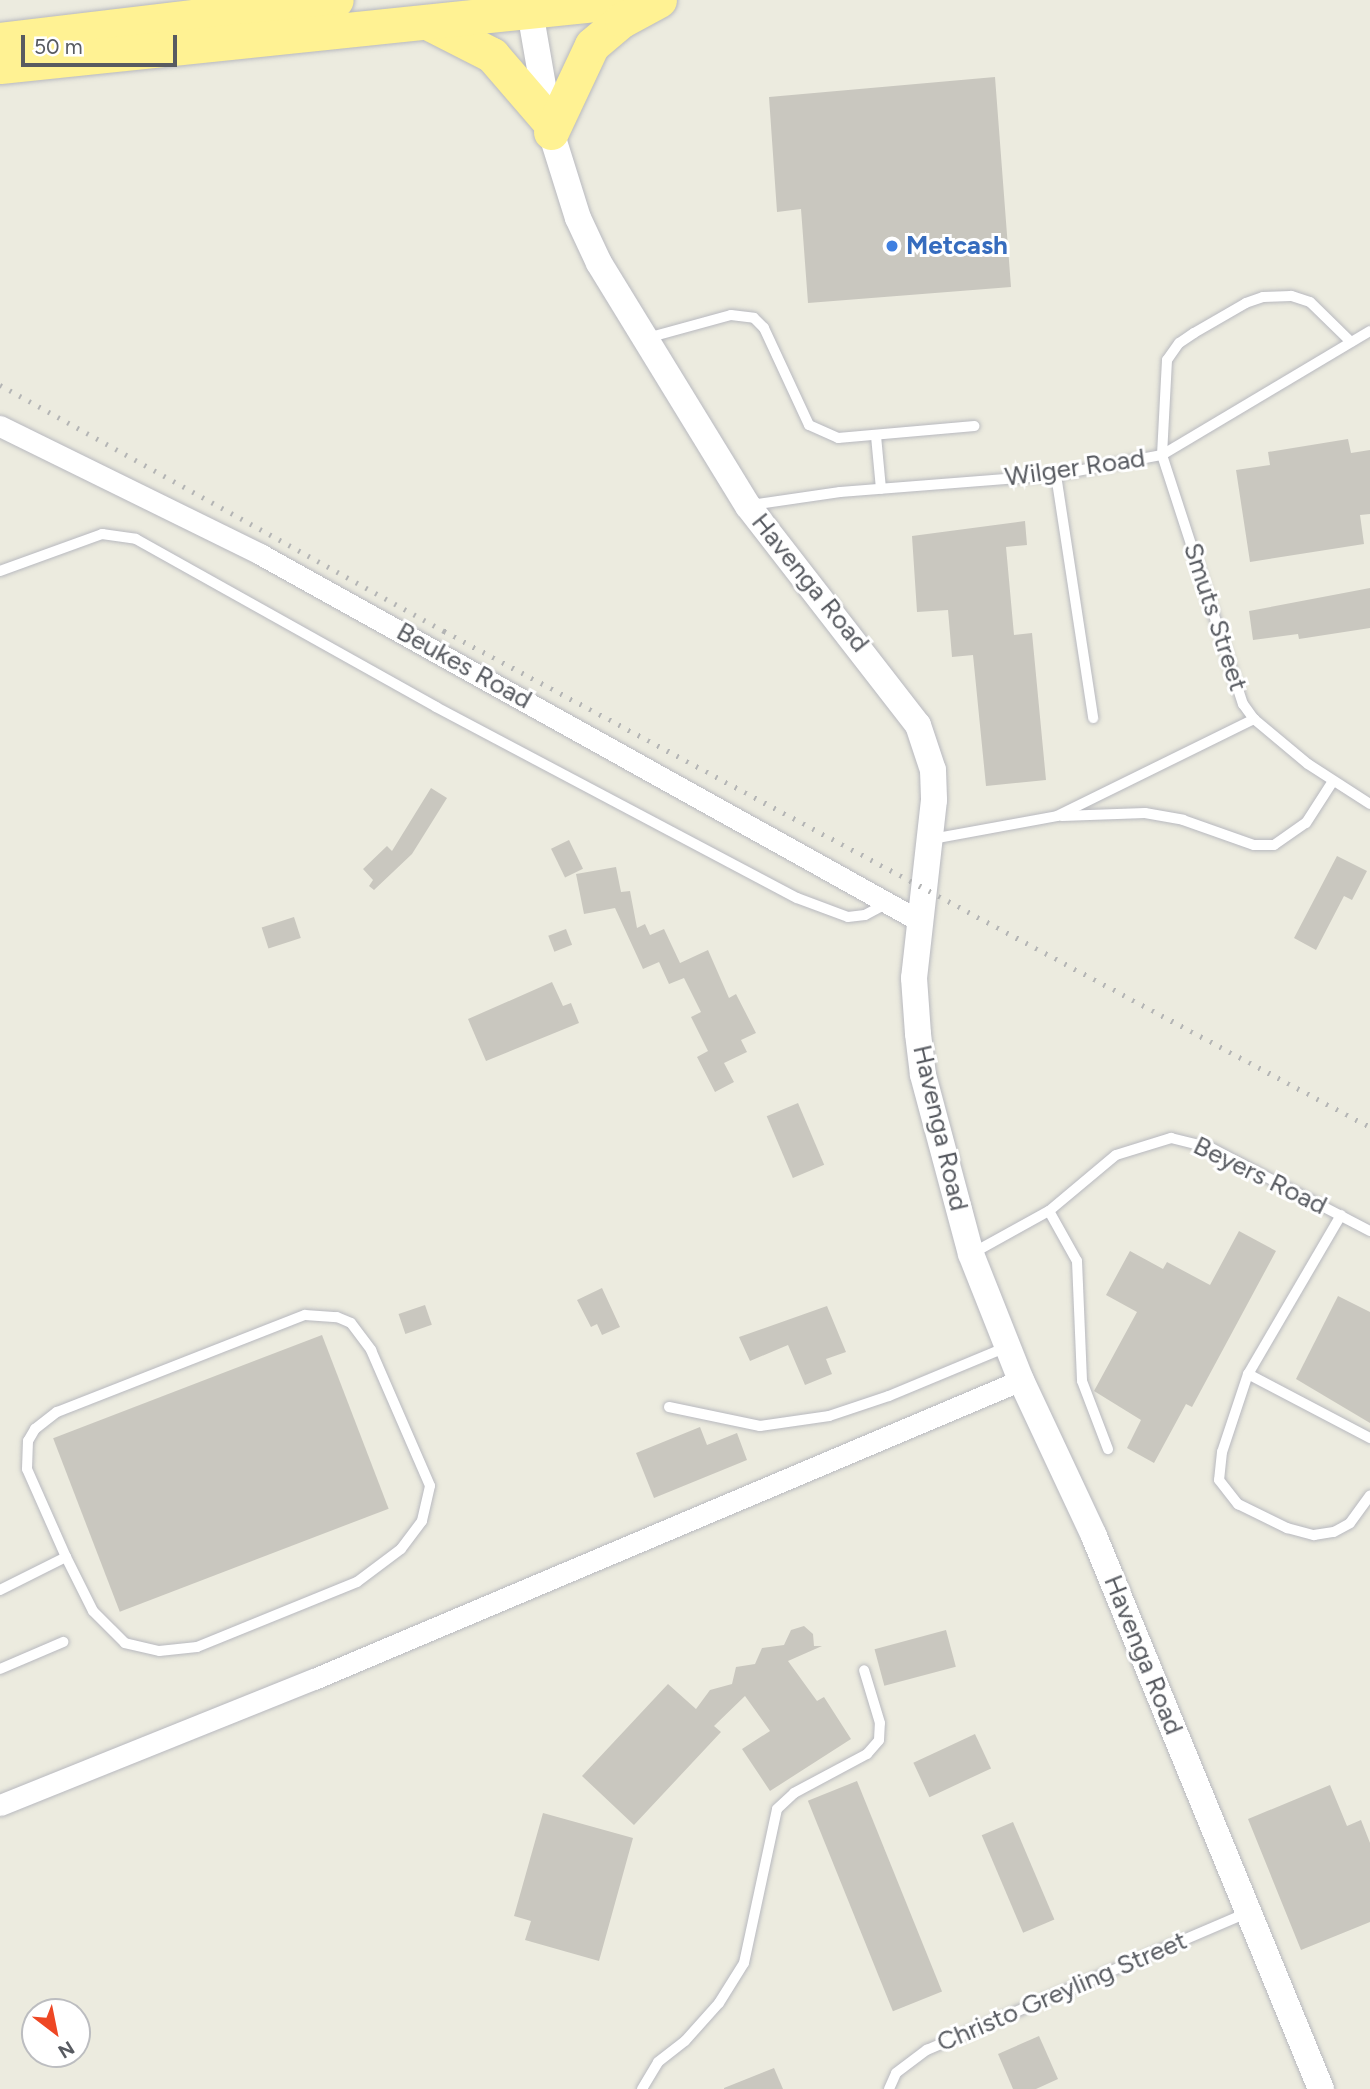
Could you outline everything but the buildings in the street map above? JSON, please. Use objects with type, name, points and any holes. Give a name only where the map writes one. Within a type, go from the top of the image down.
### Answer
[{"type":"highway","points":[[0,40],[336,0]]},
{"type":"highway","points":[[0,66],[426,22],[528,6],[634,0]]},
{"type":"highway","points":[[426,22],[492,55],[550,126],[592,45],[622,20],[659,0]]},
{"type":"street","name":"Havenga Road","points":[[528,6],[550,126],[578,218],[644,338],[748,506],[918,725],[933,770],[932,839],[914,978],[923,1075],[971,1254],[1021,1380],[1094,1536],[1321,2089]]},
{"type":"street","name":"Beukes Road","points":[[0,426],[260,554],[920,921]]},
{"type":"street","points":[[0,1805],[314,1679],[1021,1380]]},
{"type":"lane","points":[[1162,455],[1167,360],[1179,342],[1194,333],[1263,297],[1291,296],[1310,302],[1351,342]]},
{"type":"lane","points":[[644,338],[731,315],[754,318],[764,328],[810,425],[838,438],[974,426]]},
{"type":"lane","name":"Wilger Road","points":[[748,506],[881,489],[1056,475],[1162,455],[1370,331]]},
{"type":"lane","points":[[876,436],[881,489]]},
{"type":"lane","name":"Smuts Street","points":[[1162,455],[1234,681],[1254,719],[1333,781],[1370,804]]},
{"type":"lane","points":[[1056,475],[1093,718]]},
{"type":"lane","points":[[0,571],[102,534],[136,539],[436,707],[797,898],[848,917],[865,915],[889,902]]},
{"type":"lane","points":[[1057,816],[1254,719]]},
{"type":"lane","points":[[932,839],[1057,816],[1145,813],[1183,820],[1254,845],[1274,845],[1306,823],[1333,781]]},
{"type":"lane","name":"Beyers Road","points":[[971,1254],[1049,1211],[1116,1155],[1171,1138],[1211,1147],[1370,1231]]},
{"type":"lane","points":[[1049,1211],[1077,1261],[1082,1381],[1108,1449]]},
{"type":"lane","points":[[1341,1215],[1248,1374],[1219,1469],[1228,1496],[1287,1528],[1314,1535],[1334,1532],[1350,1523],[1370,1495]]},
{"type":"lane","points":[[304,1315],[337,1317],[362,1336],[429,1486],[422,1521],[401,1549],[371,1574],[182,1650],[134,1647],[112,1634],[93,1611],[66,1557],[27,1469],[25,1453],[35,1429],[57,1412],[304,1315]]},
{"type":"lane","points":[[669,1407],[760,1426],[829,1416],[1007,1347]]},
{"type":"lane","points":[[1248,1374],[1370,1437]]},
{"type":"lane","points":[[0,1590],[66,1557]]},
{"type":"lane","points":[[0,1669],[63,1642]]},
{"type":"lane","points":[[642,2089],[658,2062],[685,2042],[719,2003],[744,1963],[777,1809],[793,1793],[867,1754],[879,1740],[880,1723],[864,1670]]},
{"type":"lane","name":"Christo Greyling Street","points":[[889,2089],[896,2073],[927,2050],[1249,1912]]},
{"type":"railway","points":[[0,385],[444,631],[1370,1127]]},
{"type":"place","name":"Metcash","points":[[892,246]]}]
